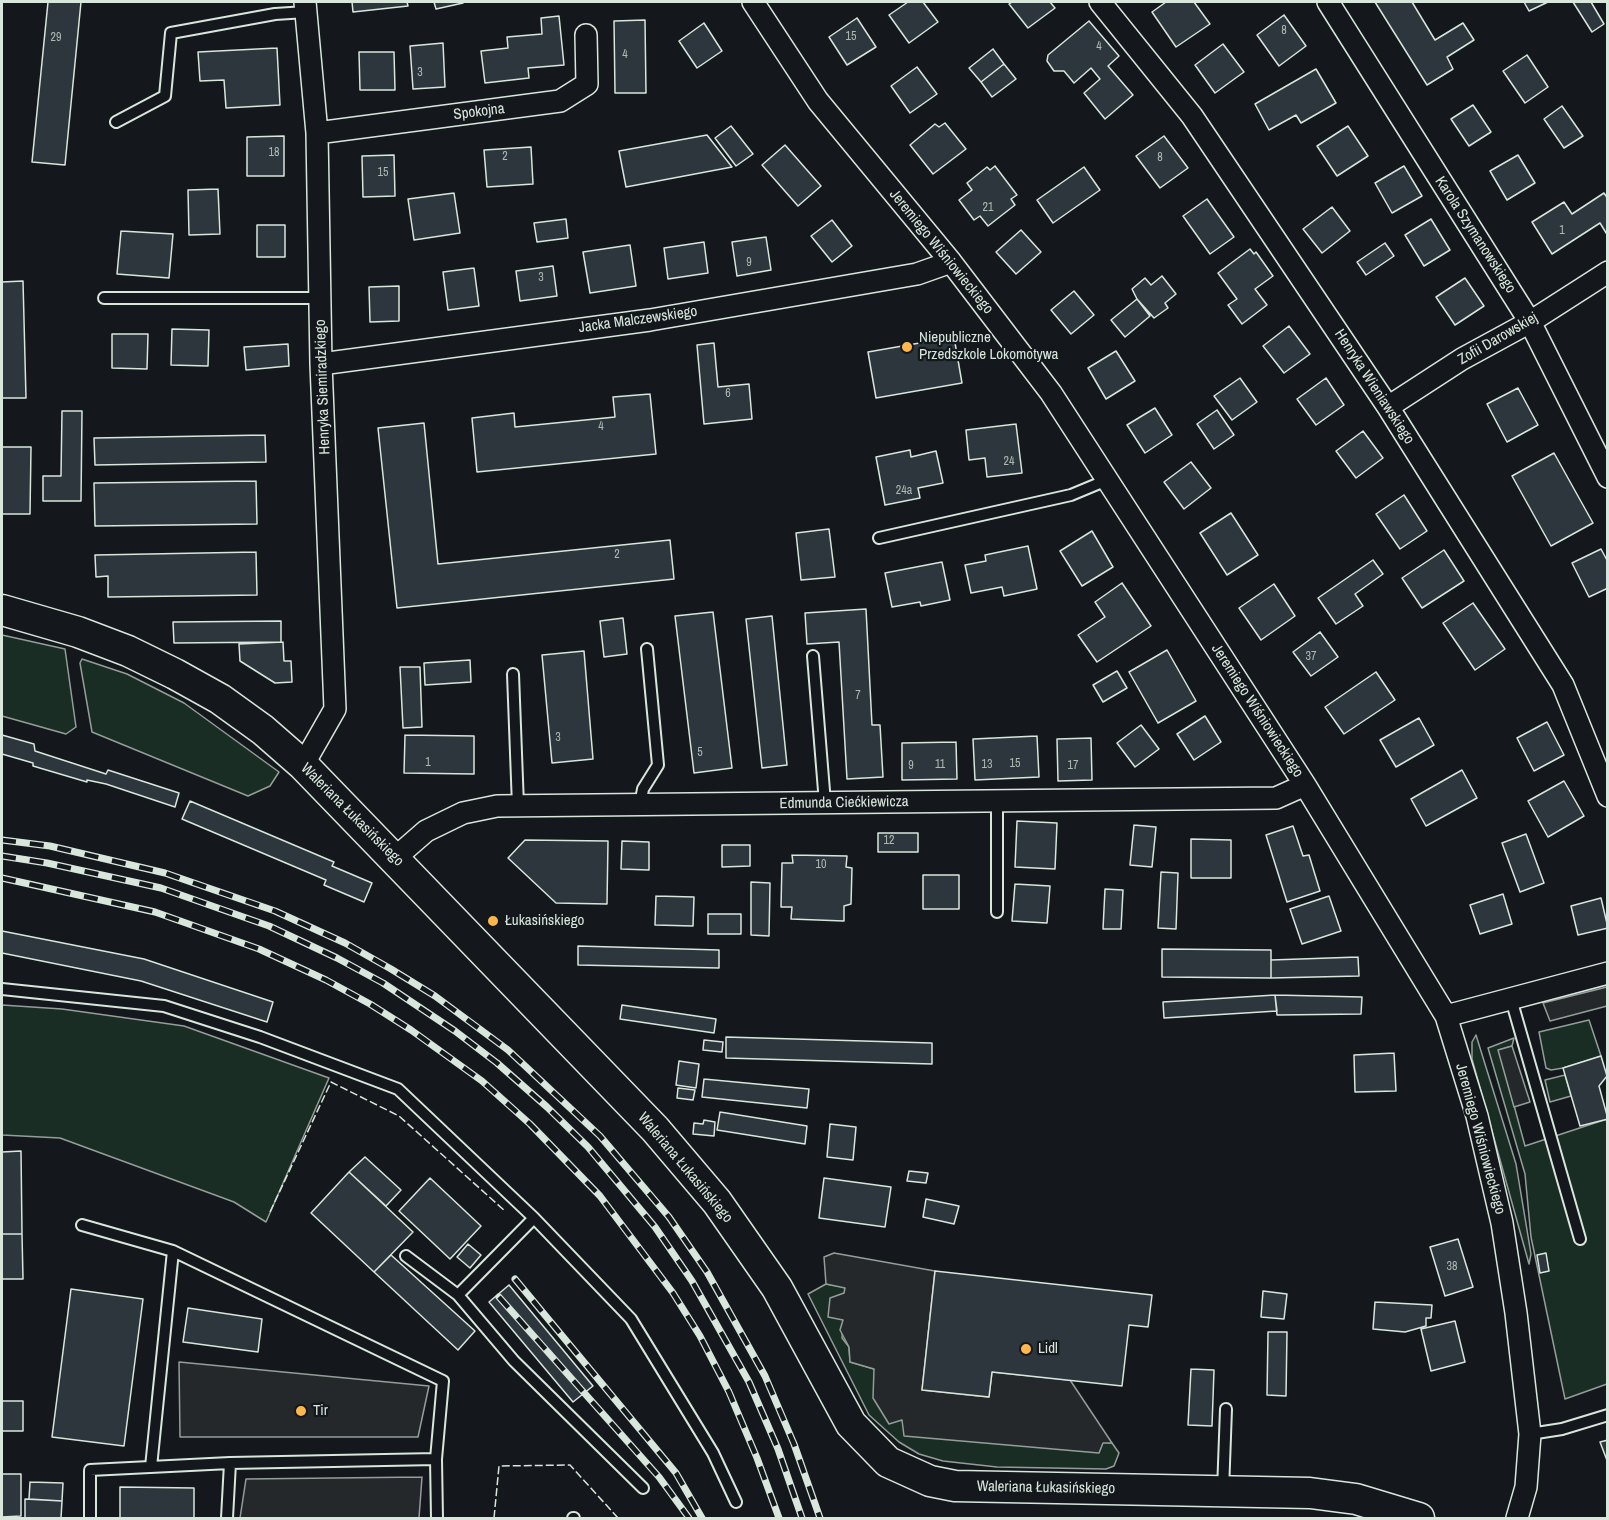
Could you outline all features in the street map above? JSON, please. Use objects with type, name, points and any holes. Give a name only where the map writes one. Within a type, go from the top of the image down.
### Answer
[{"type":"street","name":"Jeremiego Wiśniowieckiego","points":[[753,2],[818,101],[951,262],[1051,393],[1305,785],[1446,1016],[1477,1116],[1502,1223],[1530,1434],[1526,1487],[1517,1518]]},
{"type":"street","name":"Henryka Wieniawskiego","points":[[1100,2],[1192,116],[1389,407],[1563,685],[1608,796]]},
{"type":"street","name":"Karola Szymanowskiego","points":[[1328,2],[1530,322],[1608,477]]},
{"type":"street","name":"Henryka Siemiradzkiego","points":[[303,765],[335,709],[321,364],[317,133],[306,7]]},
{"type":"street","name":"Spokojna","points":[[317,133],[560,101],[586,84],[586,35]]},
{"type":"street","name":"Jacka Malczewskiego","points":[[321,364],[650,320],[917,274],[951,262]]},
{"type":"street","name":"Zofii Darowskiej","points":[[1389,407],[1462,359],[1530,322],[1608,272]]},
{"type":"street","name":"Waleriana Łukasińskiego","points":[[2,610],[78,632],[128,651],[175,674],[220,699],[263,730],[303,765],[655,1129],[717,1202],[777,1288],[851,1424],[888,1462],[909,1474],[955,1486],[1223,1491],[1336,1496],[1381,1505],[1419,1518]]},
{"type":"street","name":"Edmunda Ciećkiewicza","points":[[395,858],[426,831],[464,813],[497,806],[1276,798],[1305,785]]},
{"type":"street","points":[[1446,1016],[1608,973]]},
{"type":"lane","points":[[116,122],[165,96],[171,33],[306,7]]},
{"type":"lane","points":[[104,298],[320,298]]},
{"type":"lane","points":[[879,538],[1071,495],[1107,480]]},
{"type":"lane","points":[[640,805],[643,789],[658,765],[647,649]]},
{"type":"lane","points":[[813,656],[825,803]]},
{"type":"lane","points":[[513,674],[518,806]]},
{"type":"lane","points":[[997,801],[997,912]]},
{"type":"lane","points":[[2,989],[164,1006],[260,1037],[398,1089],[534,1218],[632,1319],[713,1453],[736,1502]]},
{"type":"lane","points":[[1511,999],[1580,1239]]},
{"type":"lane","points":[[458,1296],[534,1218]]},
{"type":"lane","points":[[82,1225],[173,1251],[443,1381],[436,1459],[438,1518]]},
{"type":"lane","points":[[151,1467],[173,1251]]},
{"type":"lane","points":[[405,1256],[458,1296],[514,1361],[643,1488]]},
{"type":"lane","points":[[1223,1491],[1226,1409]]},
{"type":"lane","points":[[1530,1434],[1562,1429],[1608,1415]]},
{"type":"lane","points":[[90,1518],[90,1470],[230,1463],[436,1459]]},
{"type":"lane","points":[[227,1518],[230,1463]]},
{"type":"green space","points":[[2,635],[65,649],[76,727],[66,734],[2,716]]},
{"type":"green space","points":[[82,659],[127,674],[184,703],[279,772],[270,786],[248,796],[92,732],[80,663]]},
{"type":"green space","points":[[2,1005],[62,1009],[184,1026],[329,1078],[266,1222],[234,1202],[60,1138],[2,1135]]},
{"type":"green space","points":[[1589,1020],[1601,1056],[1563,1068],[1551,1070],[1546,1068],[1539,1032]]},
{"type":"green space","points":[[1476,1035],[1516,1164],[1531,1254],[1529,1264],[1472,1059],[1472,1042]]},
{"type":"green space","points":[[1514,1038],[1512,1046],[1499,1050],[1525,1146],[1607,1119],[1607,1384],[1565,1399],[1531,1237],[1525,1174],[1488,1048]]},
{"type":"green space","points":[[1565,1075],[1571,1096],[1550,1102],[1545,1080]]},
{"type":"green space","points":[[826,1284],[845,1287],[842,1338],[849,1347],[850,1362],[874,1369],[902,1420],[1112,1443],[1119,1453],[1114,1466],[1106,1469],[997,1467],[943,1461],[919,1454],[899,1442],[869,1415],[808,1294]]},
{"type":"shaded area","points":[[1607,987],[1607,1006],[1550,1021],[1543,1003]]},
{"type":"shaded area","points":[[1512,1046],[1530,1102],[1514,1107],[1498,1050]]},
{"type":"shaded area","points":[[834,1253],[935,1271],[922,1390],[989,1397],[992,1372],[1070,1380],[1112,1443],[1103,1443],[1099,1453],[904,1436],[902,1420],[889,1424],[873,1398],[874,1369],[850,1362],[849,1347],[840,1330],[843,1320],[828,1317],[830,1298],[844,1293],[845,1288],[826,1284],[824,1257]]},
{"type":"shaded area","name":"Tir","points":[[179,1362],[429,1386],[418,1437],[180,1437]]},
{"type":"shaded area","points":[[422,1477],[419,1518],[240,1518],[246,1479]]},
{"type":"building","points":[[48,2],[81,2],[65,165],[32,162]]},
{"type":"building","points":[[352,2],[407,2],[408,6],[353,12]]},
{"type":"building","points":[[434,2],[462,2],[463,3],[436,9]]},
{"type":"building","points":[[908,2],[923,2],[938,22],[909,43],[889,15]]},
{"type":"building","points":[[1012,2],[1050,2],[1055,8],[1028,28],[1009,4]]},
{"type":"building","points":[[1166,2],[1194,2],[1210,24],[1176,47],[1152,12]]},
{"type":"building","points":[[1375,2],[1412,2],[1435,40],[1463,23],[1474,40],[1447,57],[1453,69],[1427,85]]},
{"type":"building","points":[[1524,2],[1548,2],[1529,11]]},
{"type":"building","points":[[1573,2],[1591,2],[1604,24],[1592,32]]},
{"type":"building","points":[[1284,15],[1306,46],[1279,66],[1257,35]]},
{"type":"building","points":[[559,16],[564,65],[528,68],[529,78],[485,83],[481,51],[508,48],[507,37],[542,34],[541,18]]},
{"type":"building","points":[[857,18],[876,47],[847,65],[829,37]]},
{"type":"building","points":[[645,20],[646,93],[615,93],[614,21]]},
{"type":"building","points":[[1089,21],[1119,56],[1108,66],[1133,95],[1105,119],[1084,93],[1100,79],[1091,68],[1074,83],[1064,71],[1054,71],[1047,61],[1048,55]]},
{"type":"building","points":[[704,23],[722,51],[697,68],[679,41]]},
{"type":"building","points":[[443,43],[445,87],[413,89],[410,46]]},
{"type":"building","points":[[1223,44],[1244,72],[1215,93],[1195,65]]},
{"type":"building","points":[[277,48],[280,105],[226,108],[224,80],[200,81],[198,52]]},
{"type":"building","points":[[993,49],[1004,64],[981,82],[969,68]]},
{"type":"building","points":[[359,52],[394,52],[395,90],[360,90]]},
{"type":"building","points":[[1527,55],[1548,87],[1525,103],[1503,71]]},
{"type":"building","points":[[1004,64],[1016,79],[992,97],[981,82]]},
{"type":"building","points":[[917,67],[937,94],[910,113],[891,86]]},
{"type":"building","points":[[1316,69],[1336,103],[1301,123],[1296,115],[1269,130],[1255,104]]},
{"type":"building","points":[[1473,105],[1491,132],[1469,146],[1451,119]]},
{"type":"building","points":[[1562,106],[1583,136],[1564,148],[1544,119]]},
{"type":"building","points":[[945,123],[966,149],[933,174],[910,145],[935,124],[939,127]]},
{"type":"building","points":[[731,126],[753,154],[736,166],[715,138]]},
{"type":"building","points":[[1348,126],[1368,156],[1337,176],[1317,146]]},
{"type":"building","points":[[707,135],[732,167],[626,187],[619,151]]},
{"type":"building","points":[[284,136],[284,176],[247,176],[247,137]]},
{"type":"building","points":[[1164,136],[1188,168],[1160,188],[1136,156]]},
{"type":"building","points":[[785,145],[821,186],[798,206],[762,165]]},
{"type":"building","points":[[531,147],[533,184],[487,187],[484,150]]},
{"type":"building","points":[[394,155],[395,196],[363,197],[362,156]]},
{"type":"building","points":[[1518,155],[1535,183],[1507,200],[1490,171]]},
{"type":"building","points":[[995,166],[1017,195],[1011,199],[1015,205],[988,226],[980,216],[974,220],[959,200],[972,190],[967,183],[987,167],[990,170]]},
{"type":"building","points":[[1404,166],[1422,196],[1392,213],[1375,183]]},
{"type":"building","points":[[1084,167],[1100,190],[1053,223],[1037,200]]},
{"type":"building","points":[[218,189],[220,234],[189,235],[188,190]]},
{"type":"building","points":[[454,193],[460,233],[414,240],[408,199]]},
{"type":"building","points":[[1604,193],[1608,199],[1608,236],[1600,223],[1552,254],[1532,222],[1564,202],[1572,214]]},
{"type":"building","points":[[1207,199],[1234,237],[1210,254],[1183,216]]},
{"type":"building","points":[[1332,207],[1350,231],[1322,253],[1303,229]]},
{"type":"building","points":[[566,219],[568,238],[537,242],[534,223]]},
{"type":"building","points":[[1431,219],[1450,250],[1424,266],[1405,235]]},
{"type":"building","points":[[832,220],[852,246],[832,262],[811,236]]},
{"type":"building","points":[[257,225],[285,225],[285,257],[257,257]]},
{"type":"building","points":[[1021,230],[1041,252],[1016,274],[996,252]]},
{"type":"building","points":[[121,231],[173,234],[169,278],[117,274]]},
{"type":"building","points":[[766,237],[771,270],[737,276],[732,242]]},
{"type":"building","points":[[704,242],[708,273],[668,279],[664,248]]},
{"type":"building","points":[[1385,243],[1394,256],[1366,275],[1357,262]]},
{"type":"building","points":[[630,245],[636,286],[590,293],[583,252]]},
{"type":"building","points":[[1250,249],[1254,254],[1256,252],[1273,276],[1255,289],[1267,305],[1242,324],[1228,305],[1237,299],[1218,273]]},
{"type":"building","points":[[553,266],[557,296],[520,301],[516,271]]},
{"type":"building","points":[[474,268],[479,306],[448,310],[443,272]]},
{"type":"building","points":[[1162,276],[1176,294],[1165,303],[1168,308],[1154,318],[1137,299],[1132,289],[1145,278],[1151,285]]},
{"type":"building","points":[[1465,278],[1484,306],[1455,325],[1436,297]]},
{"type":"building","points":[[23,281],[26,398],[2,398],[2,282]]},
{"type":"building","points":[[399,286],[399,321],[370,322],[369,287]]},
{"type":"building","points":[[1074,291],[1094,315],[1071,334],[1051,310]]},
{"type":"building","points":[[1137,299],[1150,316],[1125,337],[1111,320]]},
{"type":"building","points":[[1289,326],[1310,354],[1284,373],[1263,346]]},
{"type":"building","points":[[172,329],[209,330],[208,366],[171,365]]},
{"type":"building","points":[[112,334],[148,334],[147,369],[112,368]]},
{"type":"building","name":"Niepubliczne Przedszkole Lokomotywa","points":[[954,337],[962,383],[876,398],[868,352]]},
{"type":"building","points":[[714,343],[718,387],[749,384],[752,419],[704,424],[697,345]]},
{"type":"building","points":[[288,344],[289,366],[246,370],[244,347]]},
{"type":"building","points":[[1116,351],[1135,381],[1106,399],[1088,368]]},
{"type":"building","points":[[1240,378],[1257,402],[1232,420],[1214,396]]},
{"type":"building","points":[[1326,378],[1344,405],[1316,425],[1297,399]]},
{"type":"building","points":[[1518,388],[1538,425],[1507,442],[1487,404]]},
{"type":"building","points":[[650,394],[656,454],[477,472],[472,418],[514,413],[515,427],[615,417],[613,397]]},
{"type":"building","points":[[1155,408],[1172,435],[1145,453],[1127,425]]},
{"type":"building","points":[[1217,410],[1234,435],[1214,449],[1197,424]]},
{"type":"building","points":[[62,411],[82,411],[81,501],[43,501],[43,476],[61,476]]},
{"type":"building","points":[[424,423],[438,564],[670,540],[674,579],[397,608],[378,428]]},
{"type":"building","points":[[1016,424],[1022,473],[987,477],[985,458],[969,460],[966,430]]},
{"type":"building","points":[[1363,431],[1383,458],[1356,478],[1336,451]]},
{"type":"building","points":[[265,435],[266,462],[95,465],[94,438]]},
{"type":"building","points":[[2,447],[31,447],[30,514],[2,514]]},
{"type":"building","points":[[910,450],[911,457],[936,451],[943,483],[918,488],[920,498],[885,505],[876,457]]},
{"type":"building","points":[[1554,453],[1593,523],[1551,546],[1512,476]]},
{"type":"building","points":[[1191,462],[1211,488],[1184,509],[1164,482]]},
{"type":"building","points":[[256,481],[257,524],[95,526],[94,483]]},
{"type":"building","points":[[1404,495],[1427,531],[1400,549],[1376,514]]},
{"type":"building","points":[[1231,513],[1258,555],[1227,575],[1200,533]]},
{"type":"building","points":[[829,529],[835,577],[801,580],[796,533]]},
{"type":"building","points":[[1092,531],[1113,567],[1082,586],[1060,551]]},
{"type":"building","points":[[1028,546],[1037,589],[1004,596],[1002,587],[971,593],[965,565],[986,561],[985,555]]},
{"type":"building","points":[[1601,549],[1608,562],[1608,588],[1589,597],[1572,563]]},
{"type":"building","points":[[1444,550],[1464,581],[1422,608],[1402,578]]},
{"type":"building","points":[[256,552],[257,595],[108,597],[108,576],[96,577],[95,555]]},
{"type":"building","points":[[1373,560],[1383,574],[1355,594],[1363,606],[1336,624],[1318,598]]},
{"type":"building","points":[[942,562],[950,600],[921,606],[920,602],[892,607],[885,573]]},
{"type":"building","points":[[1122,583],[1151,626],[1097,662],[1078,635],[1105,617],[1095,602]]},
{"type":"building","points":[[1274,584],[1295,616],[1261,640],[1239,608]]},
{"type":"building","points":[[1473,603],[1505,649],[1475,670],[1443,623]]},
{"type":"building","points":[[866,609],[872,725],[880,725],[883,777],[847,779],[839,642],[807,644],[805,613]]},
{"type":"building","points":[[713,612],[732,768],[694,773],[675,616]]},
{"type":"building","points":[[772,616],[787,765],[762,768],[746,619]]},
{"type":"building","points":[[623,618],[627,654],[604,657],[600,621]]},
{"type":"building","points":[[281,621],[281,642],[174,643],[173,622]]},
{"type":"building","points":[[1320,632],[1338,657],[1311,676],[1293,652]]},
{"type":"building","points":[[283,642],[284,661],[291,661],[292,682],[275,683],[240,661],[239,644]]},
{"type":"building","points":[[1167,650],[1196,701],[1158,723],[1129,672]]},
{"type":"building","points":[[584,651],[593,759],[552,763],[542,655]]},
{"type":"building","points":[[470,660],[471,682],[425,685],[424,663]]},
{"type":"building","points":[[400,667],[420,667],[422,727],[403,728]]},
{"type":"building","points":[[1117,671],[1127,688],[1103,702],[1093,685]]},
{"type":"building","points":[[1376,672],[1395,700],[1344,734],[1325,707]]},
{"type":"building","points":[[1205,716],[1221,742],[1194,760],[1177,734]]},
{"type":"building","points":[[1419,718],[1434,745],[1396,767],[1380,740]]},
{"type":"building","points":[[1547,722],[1564,755],[1534,771],[1517,738]]},
{"type":"building","points":[[1141,725],[1159,749],[1135,767],[1117,743]]},
{"type":"building","points":[[2,735],[34,744],[35,751],[106,774],[108,770],[179,793],[175,807],[106,784],[87,780],[87,782],[33,766],[33,763],[2,754]]},
{"type":"building","points":[[405,735],[474,736],[474,774],[404,773]]},
{"type":"building","points":[[1037,736],[1039,777],[975,780],[973,739]]},
{"type":"building","points":[[1091,738],[1092,780],[1058,781],[1057,739]]},
{"type":"building","points":[[956,742],[957,779],[902,780],[902,743]]},
{"type":"building","points":[[1462,770],[1477,798],[1426,826],[1411,799]]},
{"type":"building","points":[[1564,781],[1584,816],[1548,837],[1528,801]]},
{"type":"building","points":[[190,801],[334,862],[332,866],[372,883],[364,902],[324,885],[326,880],[182,819]]},
{"type":"building","points":[[1017,821],[1057,823],[1055,869],[1015,867]]},
{"type":"building","points":[[1134,825],[1156,827],[1152,867],[1130,865]]},
{"type":"building","points":[[1293,826],[1303,856],[1309,855],[1320,891],[1287,902],[1266,835]]},
{"type":"building","points":[[878,833],[918,833],[918,852],[878,852]]},
{"type":"building","points":[[1526,834],[1544,883],[1520,892],[1502,843]]},
{"type":"building","points":[[1191,839],[1231,840],[1231,878],[1191,878]]},
{"type":"building","points":[[525,840],[608,841],[607,904],[556,903],[508,858]]},
{"type":"building","points":[[622,841],[649,842],[649,870],[621,869]]},
{"type":"building","points":[[722,845],[750,845],[750,866],[722,867]]},
{"type":"building","points":[[792,855],[847,856],[846,867],[852,868],[851,904],[844,906],[844,921],[791,919],[792,907],[781,907],[782,863],[793,863]]},
{"type":"building","points":[[1161,872],[1178,873],[1176,929],[1158,928]]},
{"type":"building","points":[[923,875],[959,875],[959,909],[923,909]]},
{"type":"building","points":[[751,882],[770,883],[769,936],[751,935]]},
{"type":"building","points":[[1015,884],[1050,886],[1047,923],[1012,921]]},
{"type":"building","points":[[1105,889],[1123,890],[1121,929],[1103,929]]},
{"type":"building","points":[[1503,894],[1512,924],[1480,934],[1470,905]]},
{"type":"building","points":[[656,896],[694,897],[693,926],[655,925]]},
{"type":"building","points":[[1329,896],[1341,931],[1302,944],[1290,909]]},
{"type":"building","points":[[1601,898],[1608,928],[1578,935],[1571,906]]},
{"type":"building","points":[[708,914],[741,914],[741,934],[708,934]]},
{"type":"building","points":[[2,931],[144,959],[273,1002],[267,1022],[141,981],[2,953]]},
{"type":"building","points":[[578,946],[719,950],[719,968],[578,965]]},
{"type":"building","points":[[1162,949],[1271,950],[1271,978],[1162,977]]},
{"type":"building","points":[[1358,957],[1359,976],[1271,978],[1271,960]]},
{"type":"building","points":[[1275,995],[1362,997],[1361,1014],[1277,1015]]},
{"type":"building","points":[[1275,995],[1277,1011],[1164,1018],[1163,1002]]},
{"type":"building","points":[[622,1005],[716,1019],[714,1033],[620,1019]]},
{"type":"building","points":[[726,1037],[932,1043],[932,1064],[726,1058]]},
{"type":"building","points":[[704,1040],[723,1042],[722,1052],[703,1050]]},
{"type":"building","points":[[1394,1053],[1396,1091],[1355,1092],[1354,1055]]},
{"type":"building","points":[[1601,1056],[1607,1076],[1599,1086],[1608,1119],[1580,1126],[1563,1068]]},
{"type":"building","points":[[679,1061],[699,1064],[696,1088],[676,1085]]},
{"type":"building","points":[[704,1079],[809,1089],[807,1108],[702,1097]]},
{"type":"building","points":[[678,1088],[695,1090],[693,1100],[677,1098]]},
{"type":"building","points":[[720,1112],[807,1126],[805,1144],[717,1130]]},
{"type":"building","points":[[704,1120],[715,1122],[714,1136],[693,1134],[694,1123],[703,1124]]},
{"type":"building","points":[[830,1124],[856,1127],[853,1160],[827,1157]]},
{"type":"building","points":[[21,1151],[22,1234],[2,1234],[2,1152]]},
{"type":"building","points":[[365,1157],[401,1190],[386,1206],[349,1172]]},
{"type":"building","points":[[909,1171],[928,1173],[926,1183],[907,1181]]},
{"type":"building","points":[[349,1172],[413,1232],[374,1272],[311,1213]]},
{"type":"building","points":[[430,1178],[481,1226],[450,1259],[399,1211]]},
{"type":"building","points":[[824,1178],[891,1187],[885,1227],[819,1218]]},
{"type":"building","points":[[926,1199],[959,1206],[954,1224],[923,1217]]},
{"type":"building","points":[[2,1234],[22,1234],[23,1279],[2,1279]]},
{"type":"building","points":[[1458,1239],[1473,1287],[1445,1296],[1430,1247]]},
{"type":"building","points":[[468,1244],[481,1255],[470,1268],[457,1257]]},
{"type":"building","points":[[1546,1253],[1549,1271],[1540,1273],[1537,1255]]},
{"type":"building","points":[[391,1255],[475,1331],[458,1350],[374,1272]]},
{"type":"building","name":"Lidl","points":[[935,1271],[1152,1295],[1148,1327],[1129,1325],[1122,1386],[992,1372],[989,1397],[922,1390]]},
{"type":"building","points":[[509,1285],[593,1386],[573,1402],[489,1302]]},
{"type":"building","points":[[71,1289],[143,1299],[124,1446],[52,1437]]},
{"type":"building","points":[[1263,1291],[1287,1294],[1284,1319],[1261,1317]]},
{"type":"building","points":[[1375,1302],[1432,1305],[1431,1318],[1426,1318],[1426,1326],[1405,1332],[1373,1329]]},
{"type":"building","points":[[188,1308],[262,1319],[258,1352],[183,1342]]},
{"type":"building","points":[[1455,1321],[1465,1362],[1431,1371],[1421,1329]]},
{"type":"building","points":[[1268,1332],[1287,1332],[1286,1396],[1267,1395]]},
{"type":"building","points":[[1191,1369],[1214,1370],[1212,1426],[1188,1425]]},
{"type":"building","points":[[2,1401],[23,1401],[23,1431],[2,1431]]},
{"type":"building","points":[[1608,1440],[1608,1463],[1600,1442]]},
{"type":"building","points":[[2,1474],[21,1474],[21,1516],[2,1517]]},
{"type":"building","points":[[30,1482],[63,1483],[62,1501],[29,1499]]},
{"type":"building","points":[[120,1487],[194,1488],[194,1518],[120,1518]]},
{"type":"building","points":[[25,1499],[62,1501],[61,1518],[25,1518]]},
{"type":"railway","points":[[2,840],[50,846],[165,873],[275,911],[345,943],[391,969],[435,996],[508,1050],[600,1136],[669,1217],[707,1272],[765,1376],[794,1444],[820,1518]]},
{"type":"railway","points":[[2,856],[47,863],[161,888],[269,926],[383,983],[455,1031],[497,1063],[588,1147],[655,1227],[692,1281],[749,1382],[778,1449],[802,1518]]},
{"type":"railway","points":[[2,878],[155,912],[259,949],[326,980],[370,1004],[411,1030],[482,1081],[530,1124],[600,1196],[673,1293],[700,1336],[729,1392],[779,1518]]},
{"type":"railway","points":[[515,1279],[676,1473],[702,1518]]},
{"type":"railway","points":[[499,1297],[659,1477],[689,1518]]},
{"type":"fence","points":[[270,1212],[331,1082],[399,1116],[505,1211]]},
{"type":"fence","points":[[494,1518],[499,1466],[570,1465],[618,1518]]},
{"type":"place","name":"Niepubliczne Przedszkole Lokomotywa","points":[[907,347]]},
{"type":"place","name":"Łukasińskiego","points":[[493,921]]},
{"type":"place","name":"Lidl","points":[[1026,1349]]},
{"type":"place","name":"Tir","points":[[301,1411]]}]
